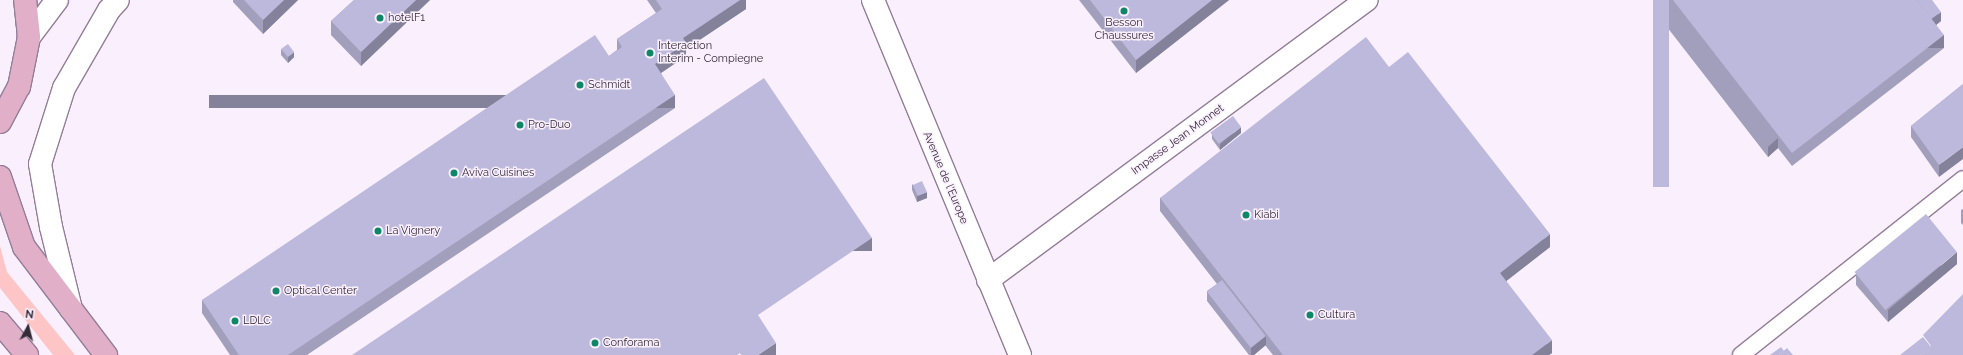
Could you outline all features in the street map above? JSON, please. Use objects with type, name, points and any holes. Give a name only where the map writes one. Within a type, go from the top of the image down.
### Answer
[{"type":"main road","points":[[0,122],[19,87],[29,37],[25,0]]},
{"type":"main road","points":[[0,177],[24,247],[106,355]]},
{"type":"main road","points":[[0,323],[26,355]]},
{"type":"street","points":[[29,37],[57,0]]},
{"type":"street","points":[[71,308],[51,226],[40,164],[64,88],[109,10],[118,0]]},
{"type":"street","name":"Avenue de l'Europe","points":[[873,0],[1020,355]]},
{"type":"street","name":"Impasse Jean Monnet","points":[[988,280],[1367,0]]},
{"type":"lane","points":[[1741,355],[1963,179]]},
{"type":"shaded area","points":[[0,246],[7,272],[75,355],[53,355],[0,288]]},
{"type":"building","points":[[244,0],[284,0],[263,20]]},
{"type":"building","name":"hotelF1","points":[[354,0],[416,0],[361,52],[331,21]]},
{"type":"building","points":[[656,0],[740,0],[683,38],[686,43],[655,64],[675,95],[288,355],[239,355],[202,300],[595,35],[609,56],[622,47],[617,39],[662,9]]},
{"type":"building","points":[[1090,0],[1212,0],[1136,60]]},
{"type":"building","points":[[1653,0],[1669,0],[1669,187],[1653,187]]},
{"type":"building","points":[[1673,0],[1917,0],[1944,35],[1792,153]]},
{"type":"building","points":[[1917,0],[1932,0],[1941,12],[1931,19]]},
{"type":"building","points":[[1366,37],[1389,67],[1408,52],[1550,234],[1500,273],[1552,340],[1532,355],[1283,355],[1160,198]]},
{"type":"building","points":[[288,44],[294,52],[288,57],[281,49]]},
{"type":"building","points":[[764,78],[872,238],[758,315],[776,343],[758,355],[741,355],[740,353],[737,355],[352,355]]},
{"type":"building","points":[[1963,84],[1963,147],[1939,165],[1911,126]]},
{"type":"building","points":[[1233,116],[1241,127],[1219,144],[1210,132]]},
{"type":"building","points":[[922,181],[927,192],[918,196],[913,185]]},
{"type":"building","points":[[1926,214],[1957,252],[1885,310],[1855,272]]},
{"type":"building","points":[[1222,280],[1266,336],[1251,348],[1207,292]]},
{"type":"building","points":[[1963,294],[1963,355],[1920,355],[1931,346],[1923,335]]},
{"type":"building","points":[[1923,337],[1931,347],[1920,355],[1900,355]]},
{"type":"building","points":[[1781,347],[1784,351],[1779,355],[1770,355]]},
{"type":"building","points":[[1787,348],[1793,355],[1779,355]]},
{"type":"place","name":"Besson Chaussures","points":[[1124,11]]},
{"type":"place","name":"hotelF1","points":[[380,18]]},
{"type":"place","name":"Interaction Interim - Compiegne","points":[[650,53]]},
{"type":"place","name":"Schmidt","points":[[580,85]]},
{"type":"place","name":"Pro-Duo","points":[[520,125]]},
{"type":"place","name":"Aviva Cuisines","points":[[454,173]]},
{"type":"place","name":"Kiabi","points":[[1246,215]]},
{"type":"place","name":"La Vignery","points":[[378,231]]},
{"type":"place","name":"Optical Center","points":[[276,291]]},
{"type":"place","name":"Cultura","points":[[1310,315]]},
{"type":"place","name":"LDLC","points":[[235,321]]},
{"type":"place","name":"Conforama","points":[[595,343]]}]
